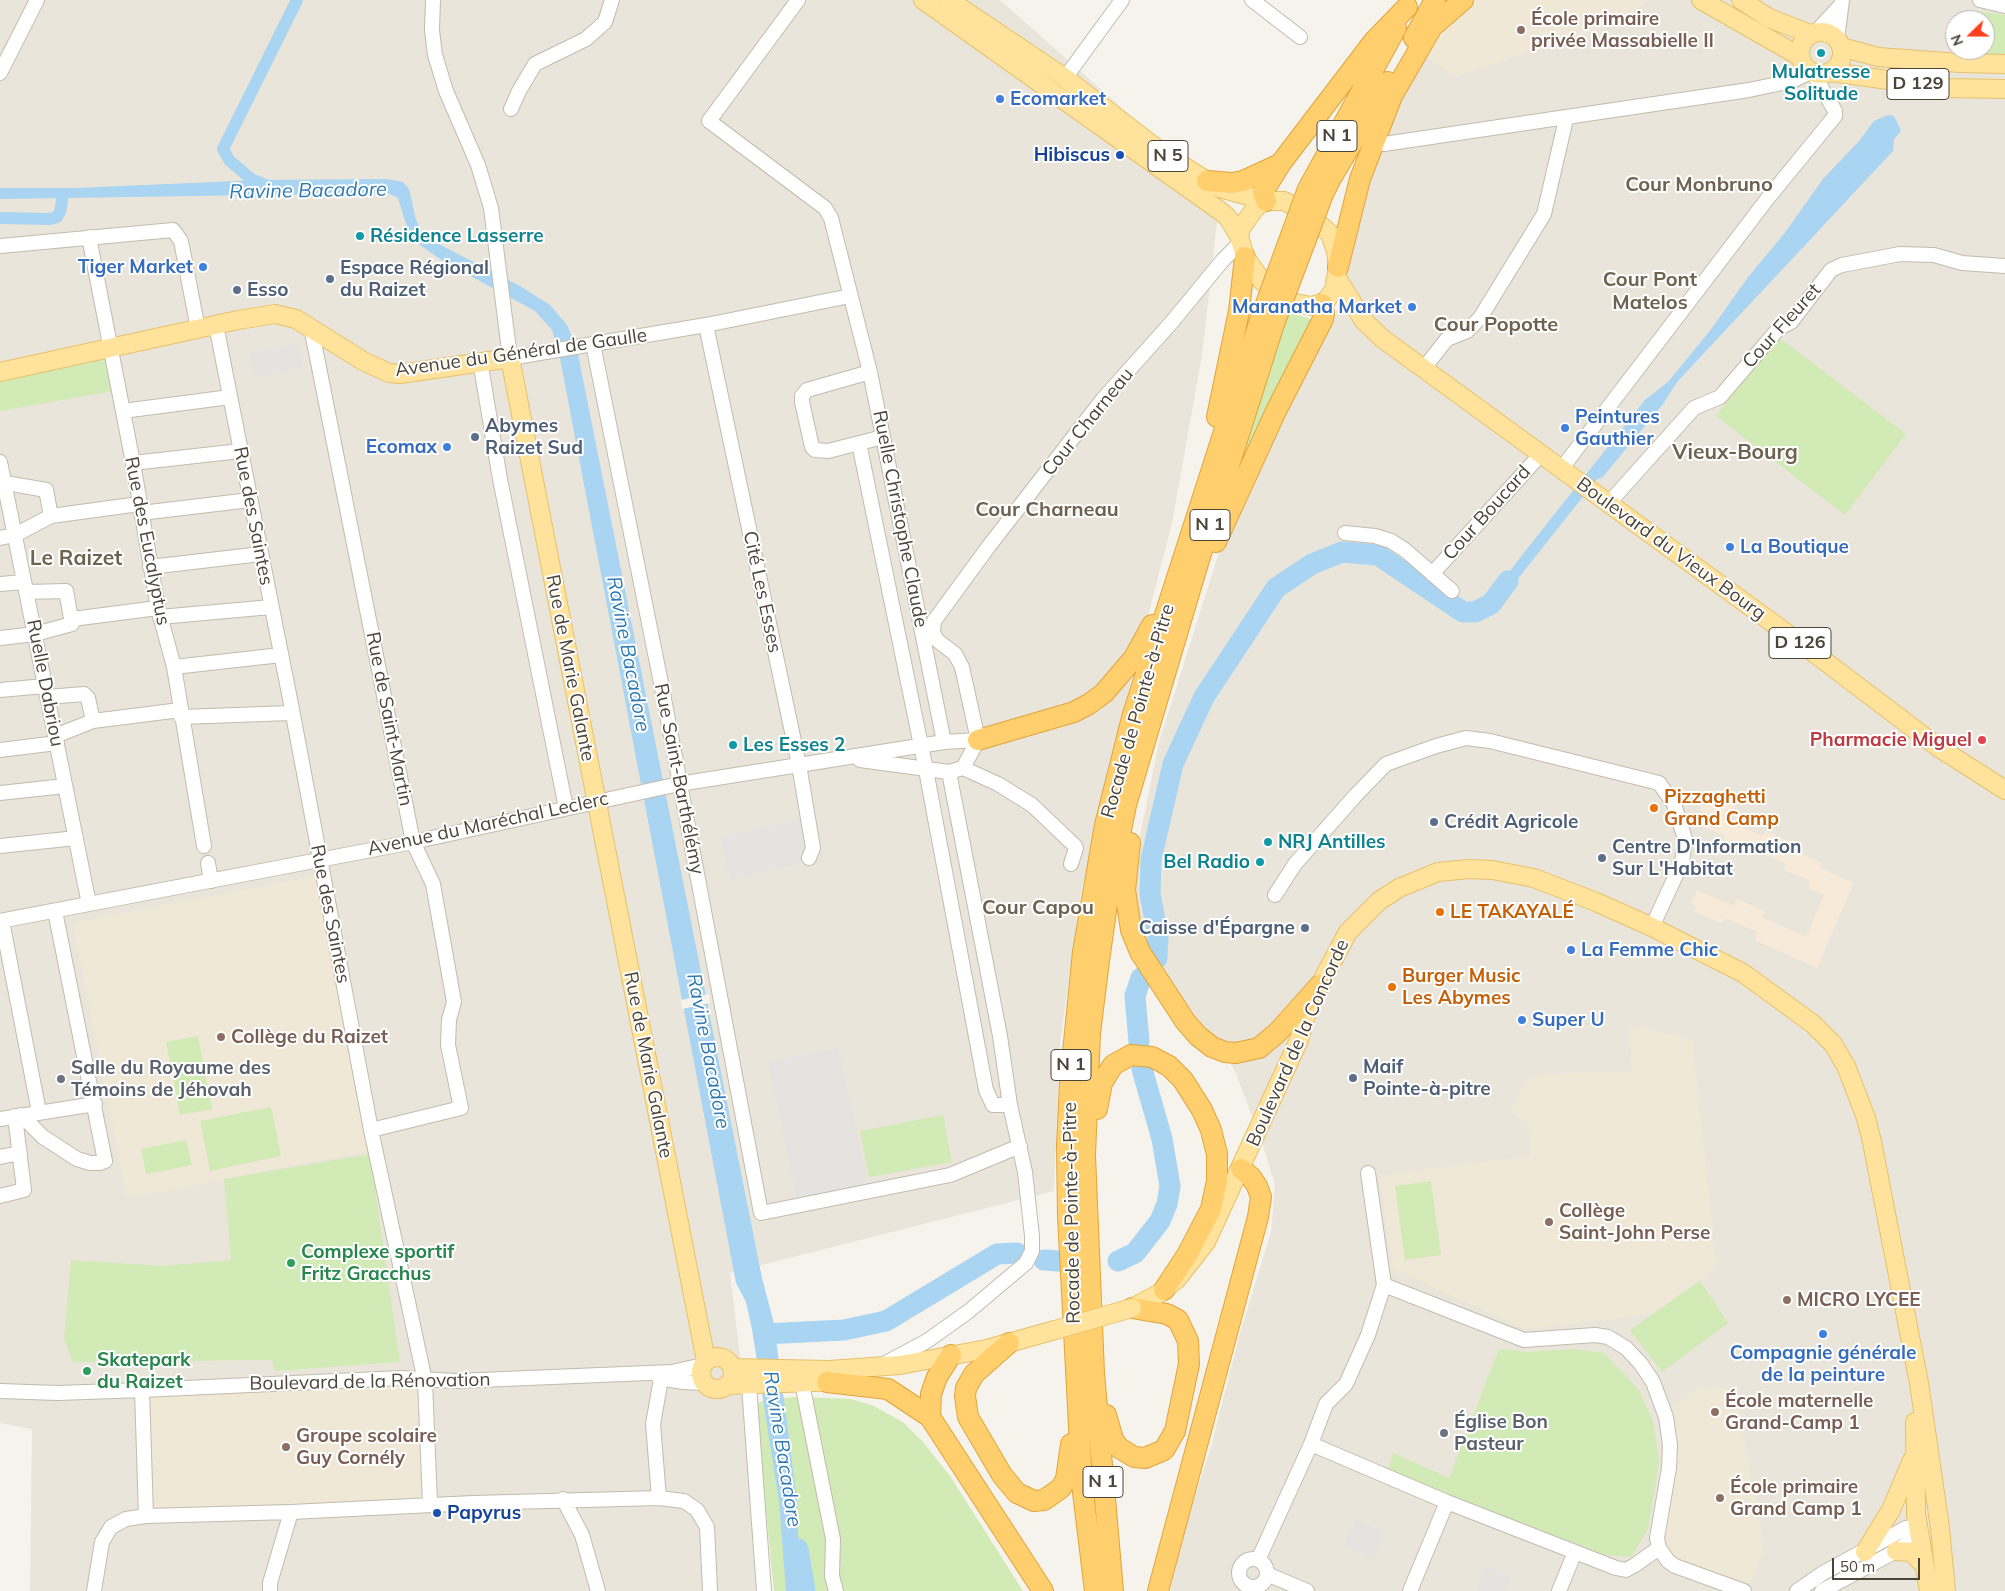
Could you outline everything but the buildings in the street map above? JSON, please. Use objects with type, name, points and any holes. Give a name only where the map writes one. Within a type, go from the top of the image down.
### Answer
[{"type":"highway","name":"N 1","points":[[1316,192],[1360,128],[1395,72],[1435,0]]},
{"type":"highway","points":[[1410,46],[1463,0]]},
{"type":"highway","points":[[1263,202],[1264,192],[1281,163],[1374,41],[1392,23],[1408,2]]},
{"type":"highway","name":"N 1","points":[[1267,322],[1316,192],[1408,2]]},
{"type":"highway","points":[[1338,272],[1360,179],[1392,96],[1432,28]]},
{"type":"highway","points":[[1392,96],[1395,72]]},
{"type":"highway","points":[[1207,181],[1232,183],[1244,181],[1254,178],[1281,163]]},
{"type":"highway","points":[[1185,552],[1239,311],[1241,245]]},
{"type":"highway","points":[[1188,600],[1276,411],[1323,319],[1324,303]]},
{"type":"highway","name":"Rocade de Pointe-à-Pitre","points":[[1095,1591],[1082,1484],[1070,1274],[1067,1145],[1070,1083],[1083,952],[1103,834],[1133,714],[1185,552],[1267,322]]},
{"type":"highway","name":"Rocade de Pointe-à-Pitre","points":[[1112,1591],[1094,1373],[1086,1110],[1090,1033],[1108,890],[1126,805],[1188,600],[1267,322]]},
{"type":"highway","points":[[1148,634],[1172,572],[1204,474]]},
{"type":"highway","points":[[978,740],[1074,712],[1104,693],[1134,658],[1179,572]]},
{"type":"highway","points":[[1155,709],[1156,723],[1128,855],[1126,890],[1129,923],[1140,952],[1185,1021],[1198,1036],[1212,1047],[1225,1052],[1246,1052],[1264,1045],[1322,981]]},
{"type":"highway","points":[[1087,1190],[1102,1083],[1108,1071],[1120,1059],[1140,1055],[1160,1059],[1183,1080],[1193,1095],[1211,1130],[1217,1154],[1217,1181],[1211,1209],[1188,1255],[1164,1290]]},
{"type":"highway","points":[[1158,1591],[1258,1217],[1261,1197],[1251,1177],[1241,1169]]},
{"type":"highway","points":[[1094,1373],[1102,1389],[1109,1431],[1118,1447],[1134,1457],[1145,1458],[1164,1450],[1175,1431],[1190,1364],[1188,1341],[1178,1320],[1167,1314],[1132,1308]]},
{"type":"highway","points":[[1009,1343],[974,1374],[966,1388],[965,1406],[973,1426],[1008,1484],[1018,1493],[1034,1501],[1044,1500],[1053,1496],[1066,1479],[1076,1364]]},
{"type":"highway","points":[[930,1417],[931,1394],[946,1361]]},
{"type":"highway","points":[[827,1382],[888,1389],[930,1417],[1043,1591]]},
{"type":"main road","name":"N 5","points":[[923,0],[1223,213],[1229,218],[1241,245]]},
{"type":"main road","name":"N 5","points":[[949,0],[1065,78],[1160,151],[1220,188],[1263,202]]},
{"type":"main road","name":"D 129","points":[[1701,0],[1811,70],[1946,88],[2005,89]]},
{"type":"main road","name":"D 129","points":[[1741,0],[1775,21],[1812,34],[1827,33],[1839,43],[1878,57],[2005,64]]},
{"type":"main road","points":[[1812,34],[1801,44],[1811,70],[1841,59],[1839,43]]},
{"type":"main road","points":[[1263,202],[1284,202],[1292,205],[1319,222],[1330,234],[1334,244],[1338,272],[1334,290],[1324,303],[1301,304],[1280,296],[1262,281],[1241,245],[1249,216],[1263,202]]},
{"type":"main road","name":"Boulevard du Vieux Bourg","points":[[1338,272],[1364,321],[1383,339],[1542,453],[1602,499],[1818,656],[1938,747],[2005,790]]},
{"type":"main road","name":"Boulevard du Vieux Bourg","points":[[1324,303],[1364,321]]},
{"type":"main road","name":"Avenue du Général de Gaulle","points":[[0,372],[216,325],[278,314],[288,315],[311,327],[364,361],[389,373],[400,374],[510,358]]},
{"type":"main road","name":"Rue de Marie Galante","points":[[510,358],[702,1340],[725,1373]]},
{"type":"main road","name":"Boulevard de la Concorde","points":[[1055,1330],[1132,1308],[1164,1290],[1189,1266],[1206,1242],[1241,1169],[1322,981],[1348,932],[1379,901],[1399,888],[1438,872],[1469,869],[1492,870],[1534,878],[1596,902],[1652,927],[1743,973],[1813,1024],[1833,1044],[1846,1066],[1866,1118],[1920,1391],[1936,1502],[1934,1566],[1929,1591]]},
{"type":"main road","name":"Boulevard de la Concorde","points":[[1905,1310],[1917,1450],[1914,1492],[1920,1532]]},
{"type":"main road","name":"Boulevard de la Rénovation","points":[[725,1373],[827,1382],[898,1377],[946,1361],[1055,1330]]},
{"type":"main road","name":"Boulevard de la Rénovation","points":[[793,1379],[946,1361]]},
{"type":"main road","points":[[1865,1552],[1891,1510],[1917,1450]]},
{"type":"main road","points":[[1934,1566],[1932,1539],[1920,1532],[1936,1502]]},
{"type":"main road","points":[[1896,1551],[1911,1552],[1934,1566]]},
{"type":"main road","name":"Boulevard de la Concorde","points":[[1934,1566],[1946,1591]]},
{"type":"street","points":[[0,73],[38,0]]},
{"type":"street","name":"Rue de Marie Galante","points":[[433,0],[432,30],[435,55],[446,91],[478,165],[491,208],[500,267],[510,358]]},
{"type":"street","points":[[511,109],[535,64],[586,40],[605,22],[612,0]]},
{"type":"street","name":"Ruelle Christophe Claude","points":[[798,0],[709,121],[825,208],[831,218],[870,372],[944,742]]},
{"type":"street","points":[[1065,78],[1122,0]]},
{"type":"street","points":[[1252,0],[1300,37]]},
{"type":"street","points":[[1980,0],[2005,6]]},
{"type":"street","points":[[1812,34],[1841,3]]},
{"type":"street","points":[[1839,43],[1841,3]]},
{"type":"street","points":[[1384,144],[1566,119],[1749,90],[1811,70],[1836,114],[1768,198],[1568,473]]},
{"type":"street","points":[[1424,368],[1447,339],[1463,333],[1474,325],[1544,214],[1555,158],[1566,119]]},
{"type":"street","points":[[0,246],[173,230],[181,241],[198,329]]},
{"type":"street","name":"Rue des Eucalyptus","points":[[89,237],[133,463],[159,613],[174,667],[180,713],[204,846]]},
{"type":"street","name":"Cour Charneau","points":[[978,740],[962,666],[955,654],[937,640],[932,632],[934,621],[989,546],[1104,399],[1171,324],[1223,260],[1241,245]]},
{"type":"street","name":"Cour Fleuret","points":[[1602,499],[1694,408],[1720,397],[1779,328],[1791,322],[1831,270],[1842,265],[1900,254],[1934,256],[1962,263],[2005,266]]},
{"type":"street","name":"Avenue du Général de Gaulle","points":[[510,358],[706,326],[850,296]]},
{"type":"street","name":"Rue des Saintes","points":[[216,325],[371,1130],[424,1381],[430,1504]]},
{"type":"street","name":"Cité Les Esses","points":[[706,326],[799,765],[813,848],[809,858]]},
{"type":"street","name":"Rue de Saint-Martin","points":[[311,327],[413,842],[433,884],[454,1002],[448,1020],[448,1045],[461,1108],[371,1130]]},
{"type":"street","name":"Rue Saint-Barthélémy","points":[[589,345],[675,785],[762,1213],[950,1175],[1020,1146]]},
{"type":"street","points":[[480,361],[500,479],[566,808]]},
{"type":"street","points":[[870,372],[807,390],[802,396],[811,442],[815,450],[828,451],[883,437]]},
{"type":"street","points":[[123,411],[230,397]]},
{"type":"street","points":[[859,444],[926,770],[986,1090],[993,1105],[1010,1105]]},
{"type":"street","points":[[133,463],[240,450]]},
{"type":"street","name":"Cour Boucard","points":[[1432,574],[1542,453]]},
{"type":"street","name":"Ruelle Dabriou","points":[[0,462],[2,481],[15,535],[89,904]]},
{"type":"street","points":[[2,481],[46,490],[51,516]]},
{"type":"street","points":[[0,538],[15,535],[51,516],[250,500]]},
{"type":"street","points":[[1345,534],[1375,536],[1391,541],[1405,550],[1452,591]]},
{"type":"street","points":[[150,567],[261,554]]},
{"type":"street","points":[[0,584],[66,591],[72,618],[70,626],[35,634],[0,638]]},
{"type":"street","points":[[72,618],[271,607]]},
{"type":"street","points":[[174,667],[281,655]]},
{"type":"street","points":[[0,690],[84,694],[88,698],[93,721]]},
{"type":"street","points":[[0,750],[56,739],[93,721],[180,713],[291,713]]},
{"type":"street","points":[[1275,895],[1295,864],[1354,796],[1386,764],[1436,746],[1466,738],[1490,741],[1659,783],[1670,796],[1685,839],[1682,862],[1652,927]]},
{"type":"street","points":[[963,768],[978,740]]},
{"type":"street","name":"Avenue du Maréchal Leclerc","points":[[1,921],[413,842],[675,785],[944,742],[978,740]]},
{"type":"street","points":[[849,758],[926,770],[949,772],[963,768],[998,784],[1032,805],[1074,844],[1076,848],[1071,864]]},
{"type":"street","points":[[877,1368],[927,1341],[969,1311],[1026,1264],[1032,1251],[1032,1236],[1020,1146],[1010,1105],[1000,1036],[949,772]]},
{"type":"street","points":[[0,793],[65,786]]},
{"type":"street","points":[[0,846],[76,838]]},
{"type":"street","points":[[208,863],[211,881]]},
{"type":"street","points":[[18,1115],[61,1150],[77,1159],[100,1163],[104,1161],[106,1157],[55,911]]},
{"type":"street","points":[[1,921],[38,1112]]},
{"type":"street","points":[[0,1119],[95,1104]]},
{"type":"street","points":[[0,1196],[24,1192],[18,1115]]},
{"type":"street","points":[[0,1157],[20,1153]]},
{"type":"street","points":[[1258,1560],[1311,1444],[1326,1404],[1346,1384],[1368,1335],[1384,1285],[1368,1173]]},
{"type":"street","points":[[1384,1285],[1524,1340],[1595,1335],[1608,1337],[1626,1348],[1641,1364],[1653,1382],[1666,1417],[1670,1445],[1670,1468],[1657,1538],[1659,1548],[1668,1561],[1676,1566],[1744,1591]]},
{"type":"street","name":"Boulevard de la Rénovation","points":[[0,1391],[58,1393],[401,1378],[424,1381],[655,1376],[682,1371],[725,1373]]},
{"type":"street","points":[[725,1373],[764,1591]]},
{"type":"street","points":[[655,1376],[653,1424],[658,1498]]},
{"type":"street","points":[[793,1379],[833,1539],[832,1576],[836,1591]]},
{"type":"street","points":[[142,1390],[146,1516]]},
{"type":"street","points":[[1311,1444],[1447,1502],[1616,1568],[1626,1570],[1659,1548]]},
{"type":"street","points":[[94,1591],[98,1556],[102,1542],[111,1527],[126,1519],[146,1516],[291,1512],[430,1504],[658,1498],[684,1501],[697,1510],[707,1527],[710,1591]]},
{"type":"street","points":[[563,1499],[582,1535],[598,1591]]},
{"type":"street","points":[[1410,1591],[1447,1502]]},
{"type":"street","points":[[270,1591],[270,1583],[291,1512]]},
{"type":"street","points":[[1797,1591],[1823,1573],[1865,1552],[1906,1528],[1913,1527],[1920,1532],[1915,1538],[1896,1551],[1822,1591]]},
{"type":"street","points":[[1559,1591],[1575,1552]]},
{"type":"street","points":[[1247,1560],[1258,1560],[1266,1567],[1267,1574],[1262,1584],[1251,1589],[1241,1580],[1240,1569],[1247,1560]]},
{"type":"street","points":[[1267,1574],[1307,1591]]},
{"type":"shaded area","points":[[0,0],[1000,0],[1220,195],[1202,355],[1172,523],[1127,697],[1081,892],[1060,1043],[1054,1191],[730,1273],[768,1591],[30,1591],[32,1429],[0,1423]]},
{"type":"shaded area","name":"École primaire privée Massabielle II","points":[[1476,0],[1648,0],[1620,21],[1455,77],[1427,57],[1439,38]]},
{"type":"shaded area","points":[[1648,0],[2005,0],[2005,1591],[1170,1591],[1187,1520],[1211,1447],[1240,1333],[1271,1232],[1275,1185],[1263,1146],[1235,1071],[1216,1041],[1159,970],[1134,922],[1134,865],[1159,742],[1221,546],[1325,332],[1336,314],[1359,199],[1399,98],[1427,57],[1456,76],[1620,21]]},
{"type":"shaded area","points":[[298,342],[303,368],[255,378],[250,352]]},
{"type":"shaded area","points":[[1707,791],[1736,804],[1729,821],[1762,836],[1765,831],[1793,843],[1790,849],[1822,863],[1820,868],[1854,883],[1817,968],[1755,940],[1758,932],[1725,918],[1722,924],[1695,912],[1697,907],[1691,904],[1697,890],[1734,906],[1737,899],[1765,911],[1762,917],[1806,937],[1824,895],[1808,888],[1811,881],[1784,870],[1786,864],[1753,849],[1750,856],[1722,843],[1725,836],[1703,827],[1708,815],[1699,810]]},
{"type":"shaded area","points":[[804,818],[813,861],[730,880],[720,837]]},
{"type":"shaded area","name":"Collège du Raizet","points":[[317,876],[368,1151],[127,1198],[73,923]]},
{"type":"shaded area","name":"Collège Saint-John Perse","points":[[1629,1025],[1692,1039],[1717,1267],[1654,1314],[1524,1329],[1392,1268],[1379,1176],[1530,1156],[1528,1123],[1510,1112],[1526,1080],[1542,1074],[1632,1072]]},
{"type":"shaded area","points":[[838,1047],[868,1185],[797,1200],[768,1062]]},
{"type":"shaded area","name":"Groupe scolaire Guy Cornély","points":[[425,1381],[430,1504],[146,1516],[142,1390]]},
{"type":"shaded area","points":[[1698,1388],[1735,1389],[1764,1548],[1750,1583],[1747,1584],[1675,1556],[1663,1538],[1674,1429],[1673,1408]]},
{"type":"shaded area","points":[[1355,1520],[1384,1532],[1373,1558],[1344,1546]]},
{"type":"shaded area","points":[[1486,1565],[1511,1575],[1505,1591],[1476,1591]]},
{"type":"green space","points":[[1995,13],[2005,15],[2005,60],[1995,60]]},
{"type":"green space","points":[[1289,312],[1311,319],[1269,403],[1242,475],[1236,469]]},
{"type":"green space","points":[[1777,336],[1906,434],[1845,515],[1716,416]]},
{"type":"green space","points":[[106,359],[113,391],[0,411],[0,381]]},
{"type":"green space","points":[[198,1036],[212,1109],[180,1115],[166,1042]]},
{"type":"green space","points":[[271,1107],[281,1156],[210,1171],[200,1121]]},
{"type":"green space","points":[[943,1115],[952,1162],[869,1177],[860,1131]]},
{"type":"green space","points":[[186,1140],[192,1165],[146,1174],[141,1149]]},
{"type":"green space","name":"Complexe sportif Fritz Gracchus","points":[[370,1154],[400,1362],[275,1371],[272,1360],[73,1362],[64,1338],[71,1260],[163,1266],[231,1260],[224,1179]]},
{"type":"green space","points":[[1431,1181],[1441,1255],[1405,1260],[1395,1186]]},
{"type":"green space","points":[[1700,1281],[1728,1323],[1662,1372],[1630,1330]]},
{"type":"green space","points":[[1499,1349],[1527,1352],[1573,1349],[1604,1353],[1639,1390],[1654,1424],[1659,1463],[1648,1529],[1631,1557],[1605,1555],[1388,1471],[1393,1453],[1449,1478]]},
{"type":"green space","points":[[796,1397],[851,1399],[874,1406],[904,1423],[923,1442],[950,1476],[1023,1591],[774,1591],[756,1410],[759,1403],[764,1400]]},
{"type":"water","points":[[1888,115],[1894,116],[1901,131],[1894,139],[1893,151],[1677,382],[1663,404],[1602,478],[1597,479],[1501,600],[1491,604],[1493,594],[1519,559],[1645,400],[1668,382],[1709,332],[1749,276],[1784,234],[1823,179],[1859,141],[1874,121]]},
{"type":"water","points":[[387,179],[403,182],[409,189],[416,220],[425,237],[520,286],[550,305],[567,325],[577,349],[762,1278],[774,1324],[797,1500],[798,1533],[805,1591],[786,1591],[779,1501],[752,1329],[746,1302],[736,1283],[559,353],[552,330],[535,311],[443,261],[417,243],[407,227],[398,198],[388,193],[0,199],[0,188],[75,188],[261,180]]},
{"type":"pier","points":[[709,994],[710,1003],[682,1009],[681,1000]]},
{"type":"waterway","points":[[270,187],[251,179],[229,160],[223,149],[297,0]]},
{"type":"waterway","points":[[0,218],[50,219],[57,217],[60,212],[63,195]]},
{"type":"waterway","points":[[1157,958],[1158,935],[1150,894],[1151,860],[1173,764],[1204,697],[1276,588],[1312,564],[1342,552],[1378,555],[1463,612],[1475,612],[1491,604],[1508,581]]},
{"type":"waterway","points":[[1139,1042],[1135,996],[1141,978]]},
{"type":"waterway","points":[[1118,1261],[1135,1253],[1160,1221],[1167,1204],[1170,1186],[1162,1139],[1142,1069]]},
{"type":"waterway","points":[[764,1334],[844,1330],[886,1321],[997,1254],[1017,1253]]},
{"type":"waterway","points":[[1044,1260],[1058,1261]]},
{"type":"waterway","name":"Ravine Bacadore","points":[[798,1549],[805,1591]]},
{"type":"place","name":"École primaire privée Massabielle II","points":[[1521,30]]},
{"type":"place","name":"Mulatresse Solitude","points":[[1821,53]]},
{"type":"place","name":"Ecomarket","points":[[1000,99]]},
{"type":"place","name":"Hibiscus","points":[[1120,155]]},
{"type":"place","name":"Résidence Lasserre","points":[[360,236]]},
{"type":"place","name":"Tiger Market","points":[[203,267]]},
{"type":"place","name":"Espace Régional du Raizet","points":[[330,279]]},
{"type":"place","name":"Esso","points":[[237,290]]},
{"type":"place","name":"Maranatha Market","points":[[1412,307]]},
{"type":"place","name":"Peintures Gauthier","points":[[1565,428]]},
{"type":"place","name":"Abymes Raizet Sud","points":[[475,437]]},
{"type":"place","name":"Ecomax","points":[[447,447]]},
{"type":"place","name":"La Boutique","points":[[1730,547]]},
{"type":"place","name":"Pharmacie Miguel","points":[[1982,740]]},
{"type":"place","name":"Les Esses 2","points":[[733,745]]},
{"type":"place","name":"Pizzaghetti Grand Camp","points":[[1654,808]]},
{"type":"place","name":"Crédit Agricole","points":[[1434,822]]},
{"type":"place","name":"NRJ Antilles","points":[[1268,842]]},
{"type":"place","name":"Centre D'Information Sur L'Habitat","points":[[1602,858]]},
{"type":"place","name":"Bel Radio","points":[[1260,862]]},
{"type":"place","name":"LE TAKAYALÉ","points":[[1440,912]]},
{"type":"place","name":"Caisse d'Épargne","points":[[1305,928]]},
{"type":"place","name":"La Femme Chic","points":[[1571,950]]},
{"type":"place","name":"Burger Music Les Abymes","points":[[1392,987]]},
{"type":"place","name":"Super U","points":[[1522,1020]]},
{"type":"place","name":"Collège du Raizet","points":[[221,1037]]},
{"type":"place","name":"Maif Pointe-à-pitre","points":[[1353,1078]]},
{"type":"place","name":"Salle du Royaume des Témoins de Jéhovah","points":[[61,1079]]},
{"type":"place","name":"Collège Saint-John Perse","points":[[1549,1222]]},
{"type":"place","name":"Complexe sportif Fritz Gracchus","points":[[291,1263]]},
{"type":"place","name":"MICRO LYCEE","points":[[1787,1300]]},
{"type":"place","name":"Compagnie générale de la peinture","points":[[1823,1334]]},
{"type":"place","name":"Skatepark du Raizet","points":[[87,1371]]},
{"type":"place","name":"École maternelle Grand-Camp 1","points":[[1715,1412]]},
{"type":"place","name":"Église Bon Pasteur","points":[[1444,1433]]},
{"type":"place","name":"Groupe scolaire Guy Cornély","points":[[286,1447]]},
{"type":"place","name":"École primaire Grand Camp 1","points":[[1720,1498]]},
{"type":"place","name":"Papyrus","points":[[437,1513]]},
{"type":"district","name":"Cour Monbruno","points":[[1699,185]]},
{"type":"district","name":"Cour Pont Matelos","points":[[1650,292]]},
{"type":"district","name":"Cour Popotte","points":[[1496,325]]},
{"type":"district","name":"Vieux-Bourg","points":[[1735,453]]},
{"type":"district","name":"Cour Charneau","points":[[1047,510]]},
{"type":"district","name":"Le Raizet","points":[[76,559]]},
{"type":"district","name":"Cour Capou","points":[[1038,908]]}]
